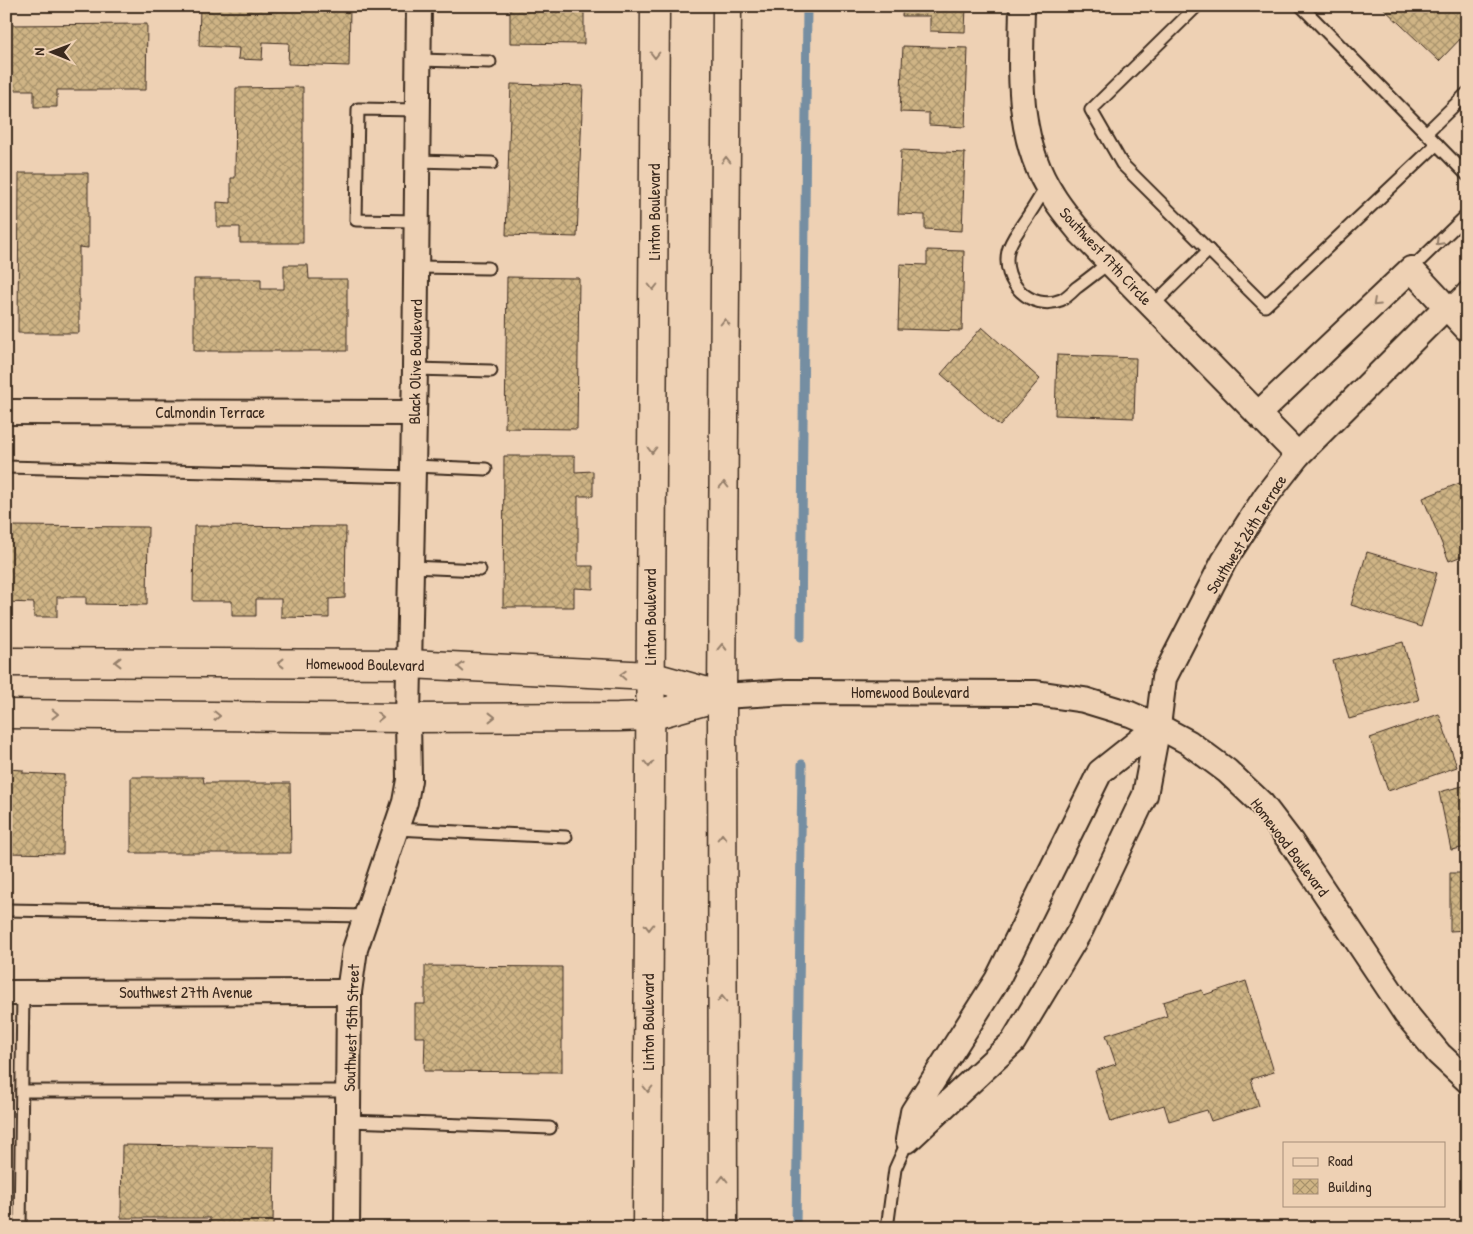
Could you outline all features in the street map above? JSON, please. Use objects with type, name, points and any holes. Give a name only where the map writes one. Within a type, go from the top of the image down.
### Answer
[{"type":"main road","name":"Linton Boulevard","points":[[647,1228],[655,6]]},
{"type":"main road","points":[[723,1228],[722,696],[727,6]]},
{"type":"main road","name":"Homewood Boulevard","points":[[6,662],[409,664],[650,676],[722,696]]},
{"type":"main road","name":"Homewood Boulevard","points":[[6,714],[408,718],[650,716],[722,696]]},
{"type":"street","name":"Black Olive Boulevard","points":[[408,718],[415,369],[419,6]]},
{"type":"street","name":"Southwest 17th Circle","points":[[1022,6],[1022,107],[1032,154],[1052,196],[1081,233],[1298,455]]},
{"type":"street","points":[[1258,414],[1412,269],[1467,329]]},
{"type":"street","name":"Southwest 26th Terrace","points":[[908,1140],[1013,1042],[1081,930],[1145,795],[1158,726],[1164,678],[1224,561],[1266,496],[1298,455],[1446,307]]},
{"type":"street","name":"Calmondin Terrace","points":[[6,412],[414,413]]},
{"type":"street","name":"Homewood Boulevard","points":[[722,696],[789,692],[1036,693],[1084,700],[1130,714],[1158,726],[1188,742],[1228,771],[1262,804],[1291,842],[1406,1014],[1439,1054],[1467,1080]]},
{"type":"street","name":"Southwest 15th Street","points":[[347,1228],[350,992],[355,949],[405,802],[409,780],[408,718]]},
{"type":"street","points":[[908,1140],[913,1112],[997,980],[1100,772],[1158,726]]},
{"type":"street","name":"Southwest 27th Avenue","points":[[15,993],[350,992]]},
{"type":"lane","points":[[1196,6],[1091,110],[1122,164],[1266,306],[1437,144]]},
{"type":"lane","points":[[1301,6],[1467,175]]},
{"type":"lane","points":[[419,60],[490,62]]},
{"type":"lane","points":[[1426,133],[1467,93]]},
{"type":"lane","points":[[417,221],[356,220],[358,109],[418,110]]},
{"type":"lane","points":[[417,161],[492,163]]},
{"type":"lane","points":[[1047,186],[1008,250],[1006,263],[1009,276],[1015,287],[1025,296],[1036,301],[1062,300],[1110,262]]},
{"type":"lane","points":[[1412,269],[1467,215]]},
{"type":"lane","points":[[1152,306],[1209,250]]},
{"type":"lane","points":[[416,267],[488,268]]},
{"type":"lane","points":[[1446,307],[1467,286]]},
{"type":"lane","points":[[415,369],[491,371]]},
{"type":"lane","points":[[6,467],[413,471],[486,469]]},
{"type":"lane","points":[[411,568],[480,570]]},
{"type":"lane","points":[[395,829],[566,837]]},
{"type":"lane","points":[[6,910],[366,916]]},
{"type":"lane","name":"Southwest 27th Avenue","points":[[15,993],[22,1091],[20,1228]]},
{"type":"lane","points":[[22,1091],[348,1091]]},
{"type":"lane","points":[[348,1121],[550,1128]]},
{"type":"lane","points":[[887,1228],[894,1169],[908,1140]]},
{"type":"building","points":[[200,6],[350,6],[349,66],[288,64],[289,43],[263,42],[262,60],[238,59],[239,48],[199,46]]},
{"type":"building","points":[[510,6],[584,6],[584,44],[510,43]]},
{"type":"building","points":[[903,6],[966,6],[965,32],[930,31],[930,16],[902,16]]},
{"type":"building","points":[[1381,6],[1467,6],[1467,32],[1439,61]]},
{"type":"building","points":[[147,24],[146,90],[57,90],[57,107],[34,107],[34,90],[6,90],[6,25]]},
{"type":"building","points":[[903,46],[968,48],[965,127],[929,125],[929,113],[900,112]]},
{"type":"building","points":[[511,84],[583,86],[577,237],[506,235]]},
{"type":"building","points":[[303,87],[303,243],[240,243],[240,227],[217,227],[217,202],[231,203],[231,178],[235,178],[236,88]]},
{"type":"building","points":[[901,150],[965,153],[962,231],[925,229],[925,215],[898,214]]},
{"type":"building","points":[[19,173],[88,173],[88,248],[79,247],[79,333],[18,333]]},
{"type":"building","points":[[927,250],[964,251],[962,331],[898,329],[900,264],[927,265]]},
{"type":"building","points":[[284,265],[308,265],[309,279],[347,279],[347,351],[194,351],[194,279],[261,279],[261,289],[284,289]]},
{"type":"building","points":[[507,277],[579,278],[577,429],[505,428]]},
{"type":"building","points":[[982,327],[1040,379],[1000,426],[941,374]]},
{"type":"building","points":[[1057,355],[1136,358],[1134,418],[1055,415]]},
{"type":"building","points":[[504,456],[575,456],[575,472],[593,471],[593,496],[578,496],[578,566],[593,566],[593,589],[574,588],[574,607],[503,607]]},
{"type":"building","points":[[1467,480],[1467,554],[1449,561],[1423,498]]},
{"type":"building","points":[[6,526],[148,527],[147,605],[86,604],[86,597],[57,597],[57,617],[34,617],[34,603],[6,602]]},
{"type":"building","points":[[194,526],[346,527],[345,598],[329,599],[329,618],[281,617],[281,599],[256,599],[256,616],[232,616],[232,601],[193,601]]},
{"type":"building","points":[[1367,552],[1437,573],[1421,627],[1351,605]]},
{"type":"building","points":[[1403,642],[1419,700],[1349,719],[1333,661]]},
{"type":"building","points":[[1439,714],[1457,767],[1388,791],[1370,738]]},
{"type":"building","points":[[6,769],[23,770],[23,773],[64,775],[63,854],[6,853]]},
{"type":"building","points":[[131,777],[203,777],[204,783],[290,783],[291,853],[131,853]]},
{"type":"building","points":[[1467,785],[1467,847],[1451,850],[1439,792]]},
{"type":"building","points":[[1450,873],[1467,873],[1467,930],[1450,931]]},
{"type":"building","points":[[425,966],[562,967],[562,1072],[424,1071],[425,1037],[415,1037],[415,1004],[425,1004]]},
{"type":"building","points":[[1246,981],[1274,1072],[1251,1079],[1259,1106],[1211,1121],[1207,1110],[1169,1121],[1164,1105],[1111,1122],[1095,1071],[1116,1064],[1106,1035],[1167,1016],[1163,1002],[1202,990],[1204,995]]},
{"type":"building","points":[[122,1145],[274,1147],[273,1227],[210,1228],[210,1218],[121,1218]]},
{"type":"waterway","points":[[801,637],[807,6]]},
{"type":"waterway","points":[[796,1228],[802,764]]}]
